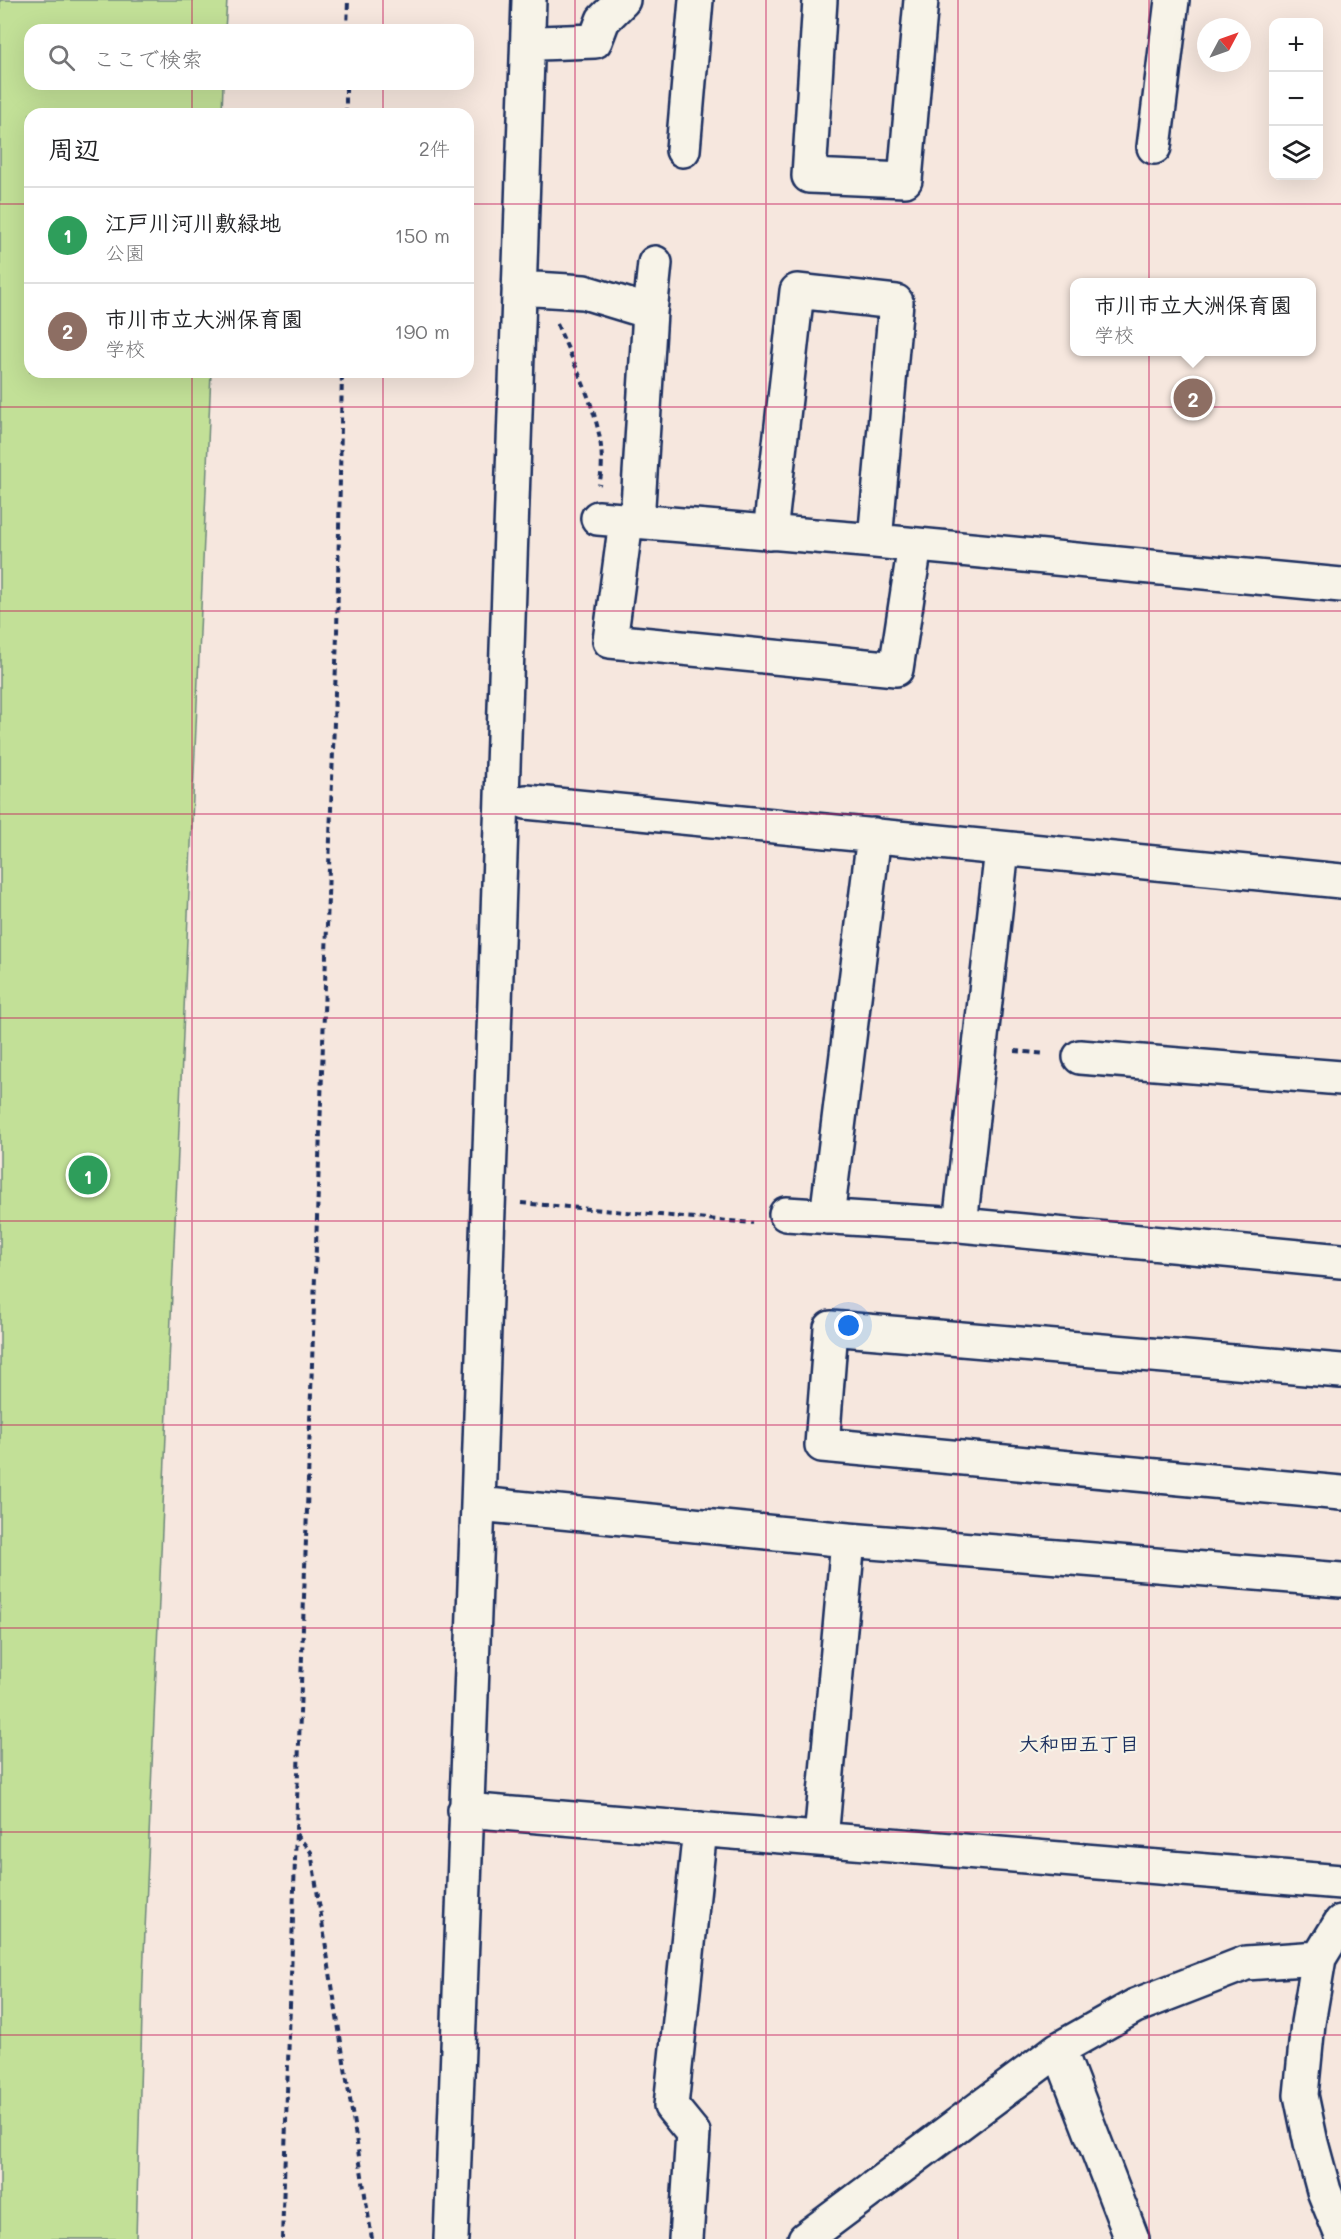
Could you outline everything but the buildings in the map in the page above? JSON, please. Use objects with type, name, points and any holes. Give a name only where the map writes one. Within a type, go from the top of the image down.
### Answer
[{"type":"street","points":[[451,2239],[487,1200],[531,289],[528,0]]},
{"type":"street","points":[[539,43],[595,41],[603,20],[623,0]]},
{"type":"street","points":[[683,150],[696,0]]},
{"type":"street","points":[[820,0],[809,176],[904,180],[921,0]]},
{"type":"street","points":[[1154,147],[1172,0]]},
{"type":"street","points":[[656,263],[621,520],[610,641],[896,669],[915,545]]},
{"type":"street","points":[[531,289],[584,292],[650,312]]},
{"type":"street","points":[[770,533],[797,291],[896,302],[875,541]]},
{"type":"street","points":[[621,520],[875,541],[1341,585]]},
{"type":"street","points":[[526,802],[1341,881]]},
{"type":"street","points":[[827,1217],[874,835]]},
{"type":"street","points":[[960,1225],[1002,849]]},
{"type":"street","points":[[1080,1057],[1341,1078]]},
{"type":"street","points":[[786,1214],[960,1225],[1341,1261]]},
{"type":"street","points":[[1341,1371],[831,1328],[822,1445],[1341,1493]]},
{"type":"street","points":[[478,1504],[848,1540],[1341,1580]]},
{"type":"street","points":[[821,1839],[848,1540]]},
{"type":"street","points":[[465,1810],[1341,1882]]},
{"type":"street","points":[[686,2239],[693,2133],[672,2106],[700,1829]]},
{"type":"street","points":[[1341,1922],[1319,1958],[1308,2023],[1301,2095],[1322,2182],[1341,2233]]},
{"type":"street","points":[[806,2239],[1059,2049],[1135,2006],[1246,1963],[1319,1958]]},
{"type":"street","points":[[1059,2049],[1132,2239]]},
{"type":"path","points":[[347,24],[348,0]]},
{"type":"path","points":[[346,90],[346,108]]},
{"type":"path","points":[[531,289],[597,422],[602,472],[596,501],[621,520]]},
{"type":"path","points":[[282,2239],[337,634],[342,378]]},
{"type":"path","points":[[978,1048],[1080,1057]]},
{"type":"path","points":[[487,1200],[784,1226],[786,1214]]},
{"type":"path","points":[[296,1834],[311,1852],[372,2239]]},
{"type":"green space","points":[[0,0],[227,0],[225,24],[24,24],[24,90],[223,90],[222,108],[24,108],[24,378],[211,378],[143,1978],[136,2239],[0,2239]]},
{"type":"place","name":"市川市立大洲保育園","points":[[1193,398]]},
{"type":"place","name":"江戸川河川敷緑地","points":[[88,1175]]},
{"type":"district","name":"大和田五丁目","points":[[1079,1744]]}]
